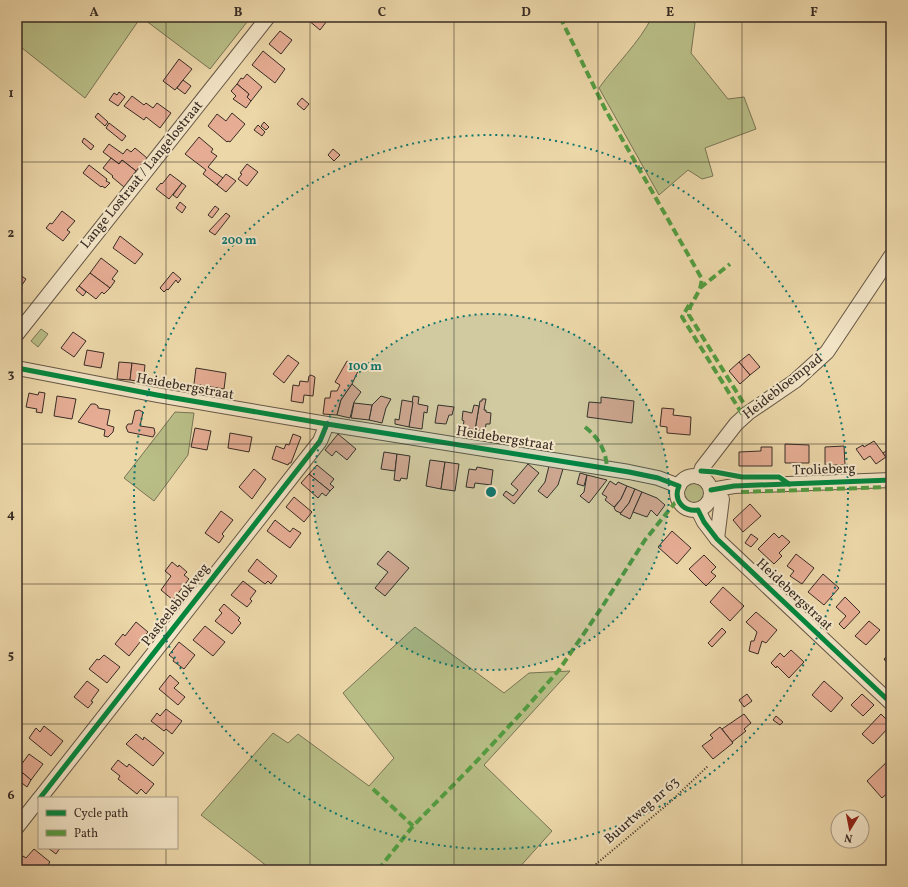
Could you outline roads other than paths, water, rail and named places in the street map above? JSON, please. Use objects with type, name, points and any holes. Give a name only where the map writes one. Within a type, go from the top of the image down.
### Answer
[{"type":"street","name":"Lange Lostraat / Langelostraat","points":[[17,334],[268,17]]},
{"type":"street","name":"Heidebloempad","points":[[699,477],[702,468],[736,424],[795,381],[827,352],[891,256]]},
{"type":"street","name":"Heidebergstraat","points":[[17,368],[157,395],[327,424],[629,472],[658,478],[678,486]]},
{"type":"street","name":"Pasteelsblokweg","points":[[40,797],[320,441],[327,424]]},
{"type":"street","points":[[711,490],[709,502],[705,507],[698,510],[689,510],[680,504],[677,494],[678,486],[687,477],[699,477],[707,482],[711,490],[722,499],[717,539]]},
{"type":"street","name":"Trolieberg","points":[[711,490],[734,486],[891,480]]},
{"type":"street","name":"Heidebergstraat","points":[[698,510],[704,522],[717,539],[891,703]]},
{"type":"street","name":"Pasteelsblokweg","points":[[17,827],[38,799]]}]
